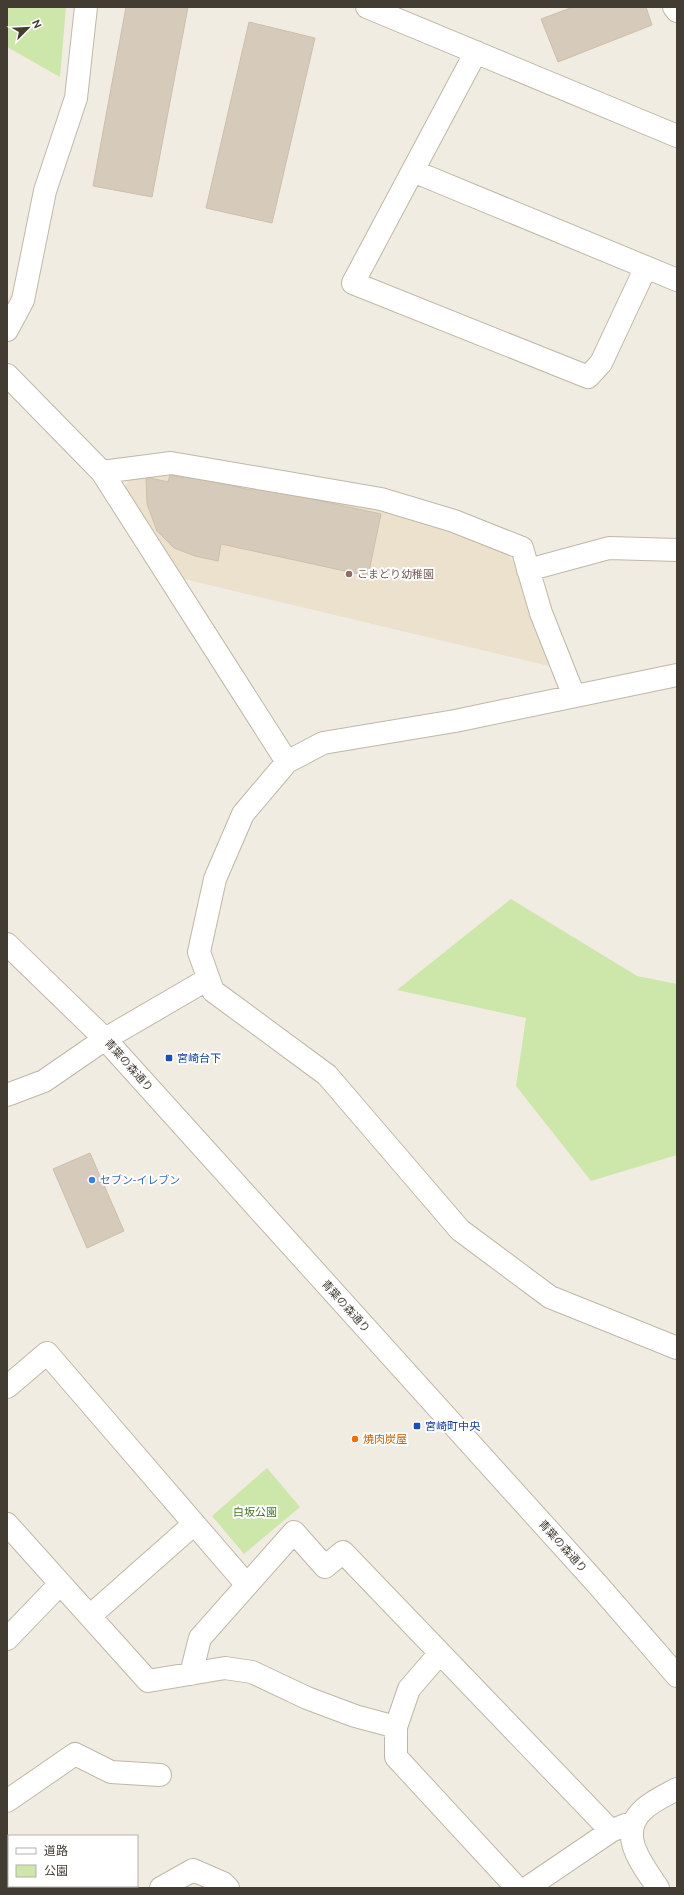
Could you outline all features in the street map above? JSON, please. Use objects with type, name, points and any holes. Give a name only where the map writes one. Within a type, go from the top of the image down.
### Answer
[{"type":"street","points":[[7,330],[23,300],[45,191],[76,98],[86,7]]},
{"type":"street","points":[[367,7],[677,136]]},
{"type":"street","points":[[674,7],[677,11]]},
{"type":"street","points":[[476,52],[354,283],[588,377],[601,363],[646,267]]},
{"type":"street","points":[[413,171],[677,280]]},
{"type":"street","points":[[7,375],[102,472],[287,762]]},
{"type":"street","points":[[102,472],[171,463],[381,499],[454,520],[522,548],[540,613],[574,696]]},
{"type":"street","points":[[528,570],[609,548],[677,550]]},
{"type":"street","points":[[677,675],[455,721],[323,743],[287,762],[243,814],[215,880],[199,952],[212,991],[327,1075],[460,1230],[550,1297],[677,1348]]},
{"type":"street","name":"青葉の森通り","points":[[7,944],[105,1039],[588,1574],[677,1676]]},
{"type":"street","points":[[7,1095],[44,1081],[105,1039],[208,979]]},
{"type":"street","points":[[7,1387],[47,1353],[247,1585]]},
{"type":"street","points":[[7,1524],[148,1681],[225,1668],[252,1672],[307,1698],[355,1716],[396,1727]]},
{"type":"street","points":[[90,1616],[194,1524]]},
{"type":"street","points":[[191,1674],[200,1638],[294,1532],[325,1567],[343,1552],[611,1831]]},
{"type":"street","points":[[7,1639],[60,1584]]},
{"type":"street","points":[[440,1653],[409,1688],[396,1727],[396,1757],[517,1888]]},
{"type":"street","points":[[7,1801],[76,1754],[111,1772],[160,1775]]},
{"type":"street","points":[[527,1888],[611,1831],[633,1821],[644,1809],[677,1789]]},
{"type":"street","points":[[633,1821],[630,1832],[633,1844],[644,1867],[658,1888]]},
{"type":"street","points":[[161,1888],[193,1870],[223,1883],[228,1888]]},
{"type":"shaded area","name":"こまどり幼稚園","points":[[133,473],[188,473],[372,507],[440,524],[509,556],[519,570],[553,667],[180,578],[125,487]]},
{"type":"green space","points":[[7,7],[66,7],[60,77],[7,47]]},
{"type":"green space","points":[[511,899],[637,976],[677,984],[677,1155],[591,1181],[516,1086],[526,1018],[397,990]]},
{"type":"green space","name":"白坂公園","points":[[267,1468],[300,1507],[244,1554],[212,1516]]},
{"type":"building","points":[[126,7],[188,7],[152,197],[93,186]]},
{"type":"building","points":[[573,7],[646,7],[652,25],[558,62],[541,19]]},
{"type":"building","points":[[249,22],[315,38],[272,223],[206,208]]},
{"type":"building","points":[[170,475],[183,478],[183,475],[251,490],[252,486],[381,514],[368,576],[221,544],[218,561],[195,556],[174,548],[157,531],[147,504],[146,477],[168,482]]},
{"type":"building","points":[[90,1153],[124,1231],[87,1248],[53,1169]]},
{"type":"place","name":"こまどり幼稚園","points":[[349,574]]},
{"type":"place","name":"宮崎台下","points":[[169,1058]]},
{"type":"place","name":"セブン-イレブン","points":[[92,1180]]},
{"type":"place","name":"宮崎町中央","points":[[417,1426]]},
{"type":"place","name":"焼肉炭屋","points":[[355,1439]]}]
